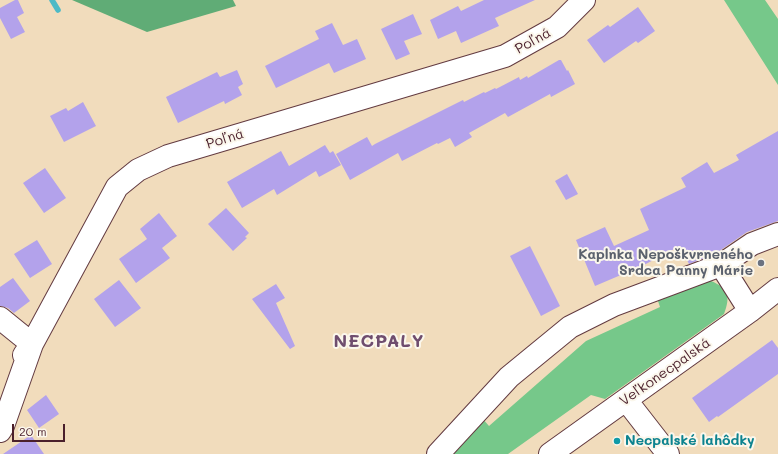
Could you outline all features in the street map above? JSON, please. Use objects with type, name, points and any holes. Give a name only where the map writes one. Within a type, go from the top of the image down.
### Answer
[{"type":"street","name":"Poľná","points":[[0,431],[32,344],[118,187],[138,170],[168,156],[506,56],[557,27],[584,0]]},
{"type":"street","points":[[438,454],[509,377],[570,327],[614,305],[721,265],[752,244],[778,234]]},
{"type":"street","points":[[721,265],[750,311]]},
{"type":"street","name":"Veľkonecpalská","points":[[550,454],[750,311],[778,289]]},
{"type":"street","points":[[0,318],[32,344],[16,366],[0,396]]},
{"type":"street","points":[[626,400],[668,454]]},
{"type":"green space","points":[[72,0],[233,0],[236,6],[147,32]]},
{"type":"green space","points":[[724,0],[765,0],[778,19],[778,85]]},
{"type":"green space","points":[[711,281],[721,287],[726,293],[727,302],[724,314],[605,399],[591,395],[508,454],[447,454],[482,418],[489,426],[586,341],[660,307],[657,298],[697,286],[698,283]]},
{"type":"building","points":[[15,0],[18,0],[24,13],[17,17],[25,32],[11,39],[0,18],[0,8]]},
{"type":"building","points":[[484,0],[535,0],[495,18],[499,26],[461,43],[456,31],[438,39],[430,20],[458,6],[461,11]]},
{"type":"building","points":[[638,7],[655,31],[638,43],[636,41],[604,63],[587,40],[608,25],[610,27]]},
{"type":"building","points":[[413,14],[422,34],[404,41],[410,54],[396,60],[381,29]]},
{"type":"building","points":[[332,23],[343,45],[357,39],[366,59],[334,73],[329,63],[276,88],[265,66],[319,39],[315,31]]},
{"type":"building","points":[[561,60],[567,71],[568,70],[575,84],[551,97],[550,94],[508,117],[505,113],[469,133],[472,137],[455,147],[450,138],[402,161],[398,153],[350,180],[336,154],[367,137],[372,146],[463,100],[464,102],[484,92],[485,93],[495,88],[496,89],[519,77],[520,80],[527,76],[528,78]]},
{"type":"building","points":[[237,70],[243,84],[238,87],[242,95],[225,104],[224,101],[178,123],[166,97],[217,72],[220,77]]},
{"type":"building","points":[[83,102],[96,126],[64,142],[50,116],[66,108],[68,111]]},
{"type":"building","points":[[778,131],[778,221],[747,232],[715,254],[689,264],[680,246],[642,266],[595,286],[576,240],[605,227],[614,246],[649,230],[640,209],[686,187],[681,178],[707,162],[714,173],[739,160],[736,155]]},
{"type":"building","points":[[325,145],[330,153],[333,151],[341,165],[319,177],[316,171],[277,195],[274,189],[242,208],[227,182],[281,151],[289,166]]},
{"type":"building","points":[[45,168],[66,198],[44,213],[23,183]]},
{"type":"building","points":[[567,174],[578,194],[566,200],[555,181]]},
{"type":"building","points":[[226,208],[249,233],[245,237],[247,238],[233,251],[208,224]]},
{"type":"building","points":[[159,213],[177,236],[162,248],[170,258],[136,283],[119,259],[147,239],[140,229]]},
{"type":"building","points":[[37,240],[52,264],[30,278],[14,254]]},
{"type":"building","points":[[530,246],[560,306],[541,316],[510,256]]},
{"type":"building","points":[[13,278],[30,301],[14,313],[8,308],[0,306],[0,287]]},
{"type":"building","points":[[119,280],[141,308],[115,327],[94,299]]},
{"type":"building","points":[[276,284],[285,298],[276,303],[295,346],[290,349],[252,299]]},
{"type":"building","points":[[772,340],[778,348],[778,374],[709,422],[692,398]]},
{"type":"building","points":[[46,395],[59,414],[39,428],[27,410]]},
{"type":"building","points":[[31,435],[44,454],[3,454]]},
{"type":"waterway","points":[[52,0],[58,10]]},
{"type":"place","name":"Kaplnka Nepoškvrneného Srdca Panny Márie","points":[[761,263]]},
{"type":"place","name":"Necpalské lahôdky","points":[[617,441]]},
{"type":"district","name":"NECPALY","points":[[379,341]]}]
